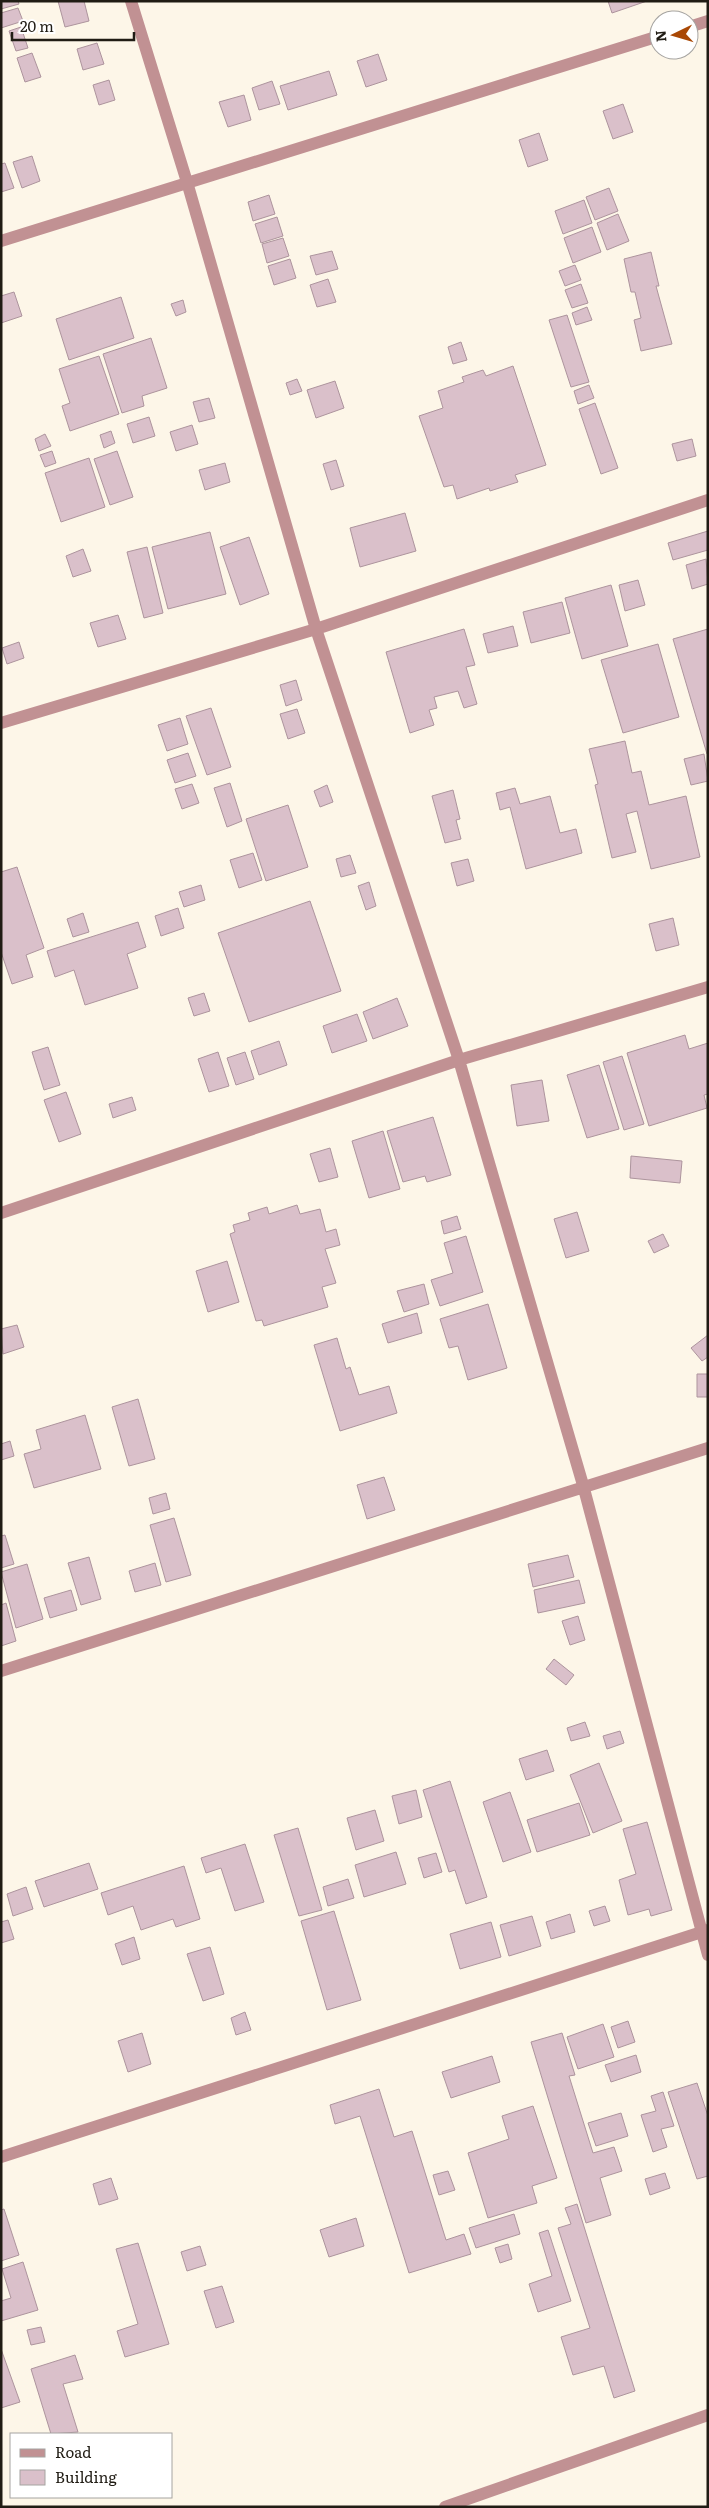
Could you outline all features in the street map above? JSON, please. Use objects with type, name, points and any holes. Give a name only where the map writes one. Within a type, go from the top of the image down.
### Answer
[{"type":"street","points":[[131,1],[187,182],[316,629],[459,1060],[583,1485],[704,1931],[708,1955]]},
{"type":"street","points":[[1,241],[649,39]]},
{"type":"street","points":[[1,723],[316,629],[708,500]]},
{"type":"street","points":[[1,1214],[459,1060],[708,987]]},
{"type":"street","points":[[1,1671],[583,1485],[708,1448]]},
{"type":"street","points":[[1,2157],[704,1931]]},
{"type":"street","points":[[445,2507],[708,2415]]},
{"type":"building","points":[[1,1],[18,1],[19,4],[1,9]]},
{"type":"building","points":[[58,1],[84,1],[89,21],[65,27]]},
{"type":"building","points":[[608,1],[647,1],[612,13]]},
{"type":"building","points":[[18,8],[23,21],[1,28],[1,13]]},
{"type":"building","points":[[21,27],[28,48],[16,51],[9,31]]},
{"type":"building","points":[[97,43],[104,64],[83,70],[77,49]]},
{"type":"building","points":[[32,53],[41,77],[25,82],[17,58]]},
{"type":"building","points":[[378,54],[387,80],[366,87],[357,61]]},
{"type":"building","points":[[329,71],[337,95],[288,110],[280,86]]},
{"type":"building","points":[[109,80],[115,100],[99,105],[93,85]]},
{"type":"building","points":[[272,81],[280,104],[259,110],[252,88]]},
{"type":"building","points":[[244,95],[251,120],[228,127],[219,102]]},
{"type":"building","points":[[623,104],[633,132],[613,139],[603,111]]},
{"type":"building","points":[[539,133],[548,160],[528,167],[519,140]]},
{"type":"building","points":[[32,156],[40,181],[22,188],[13,162]]},
{"type":"building","points":[[5,163],[14,188],[1,192],[1,164]]},
{"type":"building","points":[[609,188],[618,211],[595,220],[586,197]]},
{"type":"building","points":[[269,195],[275,214],[253,221],[248,202]]},
{"type":"building","points":[[584,200],[592,223],[563,234],[555,211]]},
{"type":"building","points":[[618,214],[629,241],[607,250],[597,223]]},
{"type":"building","points":[[277,217],[283,236],[261,243],[255,224]]},
{"type":"building","points":[[592,227],[601,252],[573,263],[564,238]]},
{"type":"building","points":[[283,238],[289,256],[267,263],[262,244]]},
{"type":"building","points":[[332,251],[338,269],[316,275],[310,256]]},
{"type":"building","points":[[651,252],[659,286],[656,286],[672,344],[641,351],[634,320],[641,318],[635,292],[631,292],[624,259]]},
{"type":"building","points":[[290,259],[296,278],[274,285],[268,266]]},
{"type":"building","points":[[575,265],[581,280],[565,286],[559,271]]},
{"type":"building","points":[[328,279],[336,302],[317,307],[310,285]]},
{"type":"building","points":[[581,284],[588,303],[572,308],[565,290]]},
{"type":"building","points":[[14,292],[22,316],[1,323],[1,296]]},
{"type":"building","points":[[121,297],[134,338],[69,360],[56,319]]},
{"type":"building","points":[[183,300],[186,312],[176,316],[171,304]]},
{"type":"building","points":[[587,307],[592,320],[576,325],[572,313]]},
{"type":"building","points":[[567,315],[589,382],[571,387],[549,320]]},
{"type":"building","points":[[151,338],[167,388],[142,396],[144,406],[122,413],[103,354]]},
{"type":"building","points":[[461,342],[467,360],[453,364],[448,347]]},
{"type":"building","points":[[99,356],[119,414],[70,431],[62,406],[70,403],[59,369]]},
{"type":"building","points":[[513,366],[546,465],[515,475],[518,482],[490,491],[489,488],[457,499],[453,485],[444,487],[419,416],[443,408],[438,391],[464,382],[462,377],[483,370],[486,376]]},
{"type":"building","points":[[297,379],[302,391],[290,395],[286,383]]},
{"type":"building","points":[[335,381],[344,408],[316,418],[307,390]]},
{"type":"building","points":[[589,385],[594,398],[578,404],[574,391]]},
{"type":"building","points":[[209,398],[215,418],[199,422],[193,402]]},
{"type":"building","points":[[595,403],[618,468],[601,474],[579,409]]},
{"type":"building","points":[[149,417],[155,436],[133,443],[127,424]]},
{"type":"building","points":[[192,425],[198,444],[176,451],[170,432]]},
{"type":"building","points":[[111,431],[115,443],[104,448],[100,435]]},
{"type":"building","points":[[45,434],[51,446],[39,451],[35,439]]},
{"type":"building","points":[[692,439],[696,456],[677,461],[672,444]]},
{"type":"building","points":[[52,451],[56,463],[45,467],[40,455]]},
{"type":"building","points":[[117,451],[133,497],[110,505],[94,459]]},
{"type":"building","points":[[89,458],[105,507],[61,522],[45,473]]},
{"type":"building","points":[[336,460],[344,486],[331,490],[323,464]]},
{"type":"building","points":[[225,463],[230,482],[205,490],[199,470]]},
{"type":"building","points":[[405,513],[416,551],[360,567],[350,528]]},
{"type":"building","points":[[708,531],[708,550],[673,560],[668,543]]},
{"type":"building","points":[[210,532],[226,594],[168,609],[152,547]]},
{"type":"building","points":[[249,537],[269,594],[240,605],[220,547]]},
{"type":"building","points":[[147,547],[163,613],[144,618],[127,552]]},
{"type":"building","points":[[83,549],[91,571],[73,577],[66,556]]},
{"type":"building","points":[[706,559],[708,584],[692,589],[686,565]]},
{"type":"building","points":[[638,580],[645,605],[625,611],[619,585]]},
{"type":"building","points":[[611,585],[628,646],[582,659],[565,598]]},
{"type":"building","points":[[562,602],[570,633],[531,643],[523,612]]},
{"type":"building","points":[[118,615],[126,639],[98,647],[90,623]]},
{"type":"building","points":[[513,626],[518,646],[488,653],[483,634]]},
{"type":"building","points":[[464,629],[475,665],[466,667],[477,704],[464,708],[458,691],[434,697],[437,708],[429,710],[434,725],[410,733],[386,652]]},
{"type":"building","points":[[708,629],[708,753],[707,754],[673,639]]},
{"type":"building","points":[[19,642],[24,658],[7,664],[2,648]]},
{"type":"building","points":[[658,644],[679,717],[623,733],[601,660]]},
{"type":"building","points":[[296,680],[302,700],[286,706],[280,685]]},
{"type":"building","points":[[211,708],[231,767],[207,775],[186,716]]},
{"type":"building","points":[[297,709],[305,733],[288,739],[280,714]]},
{"type":"building","points":[[180,718],[188,744],[167,751],[158,725]]},
{"type":"building","points":[[625,741],[632,773],[641,771],[649,805],[686,796],[700,857],[651,869],[637,811],[626,814],[636,852],[612,858],[595,785],[598,784],[589,749]]},
{"type":"building","points":[[188,753],[196,776],[175,783],[167,760]]},
{"type":"building","points":[[704,754],[708,781],[691,785],[684,759]]},
{"type":"building","points":[[230,783],[242,821],[227,827],[214,788]]},
{"type":"building","points":[[192,784],[199,803],[182,809],[175,789]]},
{"type":"building","points":[[327,785],[333,802],[320,807],[314,791]]},
{"type":"building","points":[[515,788],[520,804],[550,796],[560,833],[576,829],[582,853],[526,869],[510,807],[500,810],[496,793]]},
{"type":"building","points":[[453,790],[460,819],[456,820],[461,839],[445,843],[432,796]]},
{"type":"building","points":[[288,805],[308,867],[266,881],[246,819]]},
{"type":"building","points":[[253,853],[262,880],[239,888],[230,860]]},
{"type":"building","points":[[350,855],[356,873],[341,877],[336,859]]},
{"type":"building","points":[[468,859],[474,881],[457,886],[451,863]]},
{"type":"building","points":[[17,867],[44,948],[26,955],[33,977],[12,984],[1,952],[1,872]]},
{"type":"building","points":[[369,882],[376,906],[366,910],[358,886]]},
{"type":"building","points":[[201,885],[205,900],[184,907],[179,892]]},
{"type":"building","points":[[310,901],[341,991],[249,1022],[218,933]]},
{"type":"building","points":[[178,908],[184,928],[161,936],[155,916]]},
{"type":"building","points":[[83,913],[89,932],[73,937],[67,919]]},
{"type":"building","points":[[673,918],[679,945],[656,951],[649,924]]},
{"type":"building","points":[[138,922],[146,947],[127,954],[138,988],[85,1005],[74,970],[55,977],[47,951]]},
{"type":"building","points":[[204,993],[210,1011],[194,1016],[188,998]]},
{"type":"building","points":[[397,998],[408,1026],[373,1039],[363,1012]]},
{"type":"building","points":[[357,1014],[367,1041],[332,1053],[323,1026]]},
{"type":"building","points":[[685,1035],[689,1049],[708,1043],[708,1094],[704,1095],[707,1108],[649,1126],[627,1053]]},
{"type":"building","points":[[279,1041],[287,1065],[259,1075],[251,1051]]},
{"type":"building","points":[[48,1047],[60,1085],[44,1090],[32,1052]]},
{"type":"building","points":[[218,1052],[229,1086],[209,1092],[198,1059]]},
{"type":"building","points":[[245,1052],[254,1079],[236,1085],[227,1058]]},
{"type":"building","points":[[622,1056],[644,1124],[624,1130],[603,1062]]},
{"type":"building","points":[[599,1065],[619,1129],[587,1138],[567,1075]]},
{"type":"building","points":[[542,1080],[549,1121],[517,1126],[511,1085]]},
{"type":"building","points":[[66,1092],[81,1134],[59,1142],[44,1100]]},
{"type":"building","points":[[132,1097],[136,1110],[113,1118],[109,1104]]},
{"type":"building","points":[[433,1117],[451,1175],[427,1182],[425,1176],[403,1182],[387,1131]]},
{"type":"building","points":[[383,1131],[400,1189],[369,1198],[352,1141]]},
{"type":"building","points":[[330,1148],[338,1177],[319,1182],[310,1154]]},
{"type":"building","points":[[631,1156],[682,1161],[680,1183],[630,1178]]},
{"type":"building","points":[[297,1205],[300,1214],[320,1209],[326,1232],[336,1229],[340,1245],[325,1249],[336,1283],[322,1287],[328,1307],[264,1326],[262,1320],[256,1321],[230,1234],[235,1232],[233,1225],[250,1220],[248,1213],[267,1207],[269,1214]]},
{"type":"building","points":[[577,1212],[589,1251],[566,1258],[554,1219]]},
{"type":"building","points":[[457,1216],[461,1229],[444,1234],[441,1221]]},
{"type":"building","points":[[663,1234],[669,1246],[654,1253],[648,1241]]},
{"type":"building","points":[[466,1236],[483,1292],[440,1306],[431,1280],[453,1273],[444,1243]]},
{"type":"building","points":[[227,1261],[239,1302],[208,1312],[196,1271]]},
{"type":"building","points":[[424,1284],[429,1304],[404,1312],[397,1291]]},
{"type":"building","points":[[488,1304],[507,1368],[468,1380],[458,1346],[449,1348],[440,1319]]},
{"type":"building","points":[[417,1313],[422,1333],[388,1343],[382,1324]]},
{"type":"building","points":[[17,1325],[24,1347],[3,1354],[1,1329]]},
{"type":"building","points":[[708,1335],[708,1357],[702,1361],[691,1348]]},
{"type":"building","points":[[337,1338],[346,1369],[350,1367],[359,1395],[389,1386],[397,1413],[340,1431],[314,1345]]},
{"type":"building","points":[[697,1374],[708,1374],[708,1397],[697,1397]]},
{"type":"building","points":[[138,1399],[155,1459],[129,1466],[112,1407]]},
{"type":"building","points":[[85,1415],[101,1469],[34,1488],[24,1454],[41,1449],[36,1430]]},
{"type":"building","points":[[10,1441],[14,1456],[1,1460],[1,1444]]},
{"type":"building","points":[[384,1477],[395,1510],[367,1519],[357,1485]]},
{"type":"building","points":[[166,1493],[170,1509],[153,1514],[149,1498]]},
{"type":"building","points":[[174,1518],[191,1575],[166,1582],[150,1525]]},
{"type":"building","points":[[5,1535],[14,1564],[1,1568],[1,1536]]},
{"type":"building","points":[[568,1555],[574,1577],[533,1587],[528,1564]]},
{"type":"building","points":[[89,1557],[101,1599],[81,1605],[68,1563]]},
{"type":"building","points":[[155,1563],[161,1585],[135,1592],[129,1571]]},
{"type":"building","points":[[27,1564],[43,1619],[16,1628],[1,1572]]},
{"type":"building","points":[[579,1580],[585,1603],[538,1613],[534,1590]]},
{"type":"building","points":[[71,1590],[77,1610],[50,1618],[44,1598]]},
{"type":"building","points":[[6,1603],[16,1641],[1,1646],[1,1605]]},
{"type":"building","points":[[578,1616],[585,1640],[570,1645],[562,1621]]},
{"type":"building","points":[[554,1659],[574,1675],[566,1685],[546,1669]]},
{"type":"building","points":[[585,1722],[590,1736],[571,1741],[567,1728]]},
{"type":"building","points":[[620,1731],[624,1743],[607,1749],[603,1736]]},
{"type":"building","points":[[547,1750],[554,1771],[526,1780],[519,1759]]},
{"type":"building","points":[[599,1763],[622,1821],[593,1833],[570,1775]]},
{"type":"building","points":[[450,1781],[487,1897],[466,1904],[455,1870],[449,1872],[423,1790]]},
{"type":"building","points":[[416,1790],[422,1817],[399,1824],[392,1796]]},
{"type":"building","points":[[510,1792],[531,1852],[503,1862],[483,1802]]},
{"type":"building","points":[[579,1803],[590,1835],[537,1852],[527,1820]]},
{"type":"building","points":[[375,1810],[384,1841],[356,1850],[347,1818]]},
{"type":"building","points":[[647,1822],[672,1910],[651,1916],[649,1909],[628,1915],[619,1880],[636,1874],[623,1829]]},
{"type":"building","points":[[298,1828],[322,1910],[299,1916],[274,1835]]},
{"type":"building","points":[[245,1844],[264,1902],[235,1911],[221,1868],[206,1873],[201,1858]]},
{"type":"building","points":[[396,1852],[406,1884],[364,1897],[355,1865]]},
{"type":"building","points":[[436,1853],[442,1872],[424,1878],[418,1858]]},
{"type":"building","points":[[89,1863],[98,1889],[44,1907],[35,1881]]},
{"type":"building","points":[[184,1866],[200,1919],[176,1927],[173,1919],[141,1930],[133,1906],[108,1915],[101,1893]]},
{"type":"building","points":[[348,1879],[354,1898],[328,1906],[323,1887]]},
{"type":"building","points":[[26,1887],[33,1909],[13,1916],[7,1894]]},
{"type":"building","points":[[605,1906],[610,1921],[594,1926],[589,1911]]},
{"type":"building","points":[[334,1911],[361,2000],[327,2010],[301,1921]]},
{"type":"building","points":[[570,1914],[575,1932],[551,1939],[546,1922]]},
{"type":"building","points":[[532,1916],[541,1946],[509,1956],[500,1925]]},
{"type":"building","points":[[8,1920],[14,1939],[1,1943],[1,1922]]},
{"type":"building","points":[[491,1922],[501,1957],[460,1969],[450,1934]]},
{"type":"building","points":[[134,1937],[140,1959],[122,1965],[115,1944]]},
{"type":"building","points":[[210,1947],[224,1994],[203,2001],[187,1954]]},
{"type":"building","points":[[245,2012],[251,2030],[236,2035],[231,2018]]},
{"type":"building","points":[[628,2021],[635,2042],[618,2048],[611,2027]]},
{"type":"building","points":[[603,2024],[614,2057],[578,2069],[567,2037]]},
{"type":"building","points":[[142,2033],[151,2064],[128,2072],[118,2041]]},
{"type":"building","points":[[562,2033],[575,2075],[569,2076],[593,2153],[614,2147],[622,2171],[600,2178],[611,2215],[586,2223],[531,2042]]},
{"type":"building","points":[[636,2055],[641,2072],[611,2082],[605,2065]]},
{"type":"building","points":[[492,2056],[500,2082],[451,2098],[442,2072]]},
{"type":"building","points":[[697,2083],[708,2116],[708,2176],[697,2179],[668,2092]]},
{"type":"building","points":[[379,2089],[394,2137],[412,2131],[446,2240],[464,2234],[471,2254],[409,2273],[360,2116],[335,2124],[330,2105]]},
{"type":"building","points":[[663,2092],[674,2126],[661,2129],[667,2147],[653,2152],[641,2115],[656,2111],[651,2096]]},
{"type":"building","points":[[533,2106],[557,2178],[532,2186],[537,2203],[488,2218],[468,2153],[509,2139],[502,2116]]},
{"type":"building","points":[[621,2113],[628,2136],[596,2146],[588,2123]]},
{"type":"building","points":[[448,2171],[455,2190],[439,2195],[433,2175]]},
{"type":"building","points":[[665,2173],[670,2188],[650,2195],[645,2179]]},
{"type":"building","points":[[111,2178],[118,2199],[99,2205],[93,2184]]},
{"type":"building","points":[[577,2204],[635,2391],[614,2398],[604,2366],[573,2375],[561,2337],[590,2328],[558,2228],[571,2224],[565,2208]]},
{"type":"building","points":[[4,2209],[19,2255],[1,2261],[1,2210]]},
{"type":"building","points":[[514,2214],[520,2234],[476,2248],[469,2228]]},
{"type":"building","points":[[356,2218],[364,2246],[329,2257],[320,2230]]},
{"type":"building","points":[[548,2230],[571,2301],[538,2312],[529,2284],[552,2276],[539,2233]]},
{"type":"building","points":[[138,2243],[169,2344],[125,2357],[117,2331],[138,2324],[116,2249]]},
{"type":"building","points":[[508,2244],[512,2259],[500,2263],[495,2248]]},
{"type":"building","points":[[200,2246],[206,2265],[187,2271],[181,2252]]},
{"type":"building","points":[[23,2262],[38,2310],[1,2321],[1,2301],[11,2298],[2,2269]]},
{"type":"building","points":[[222,2286],[234,2322],[216,2328],[204,2291]]},
{"type":"building","points":[[41,2327],[45,2342],[31,2345],[27,2330]]},
{"type":"building","points":[[1,2349],[20,2402],[1,2408]]},
{"type":"building","points":[[75,2355],[83,2379],[63,2384],[78,2432],[51,2433],[31,2369]]}]
